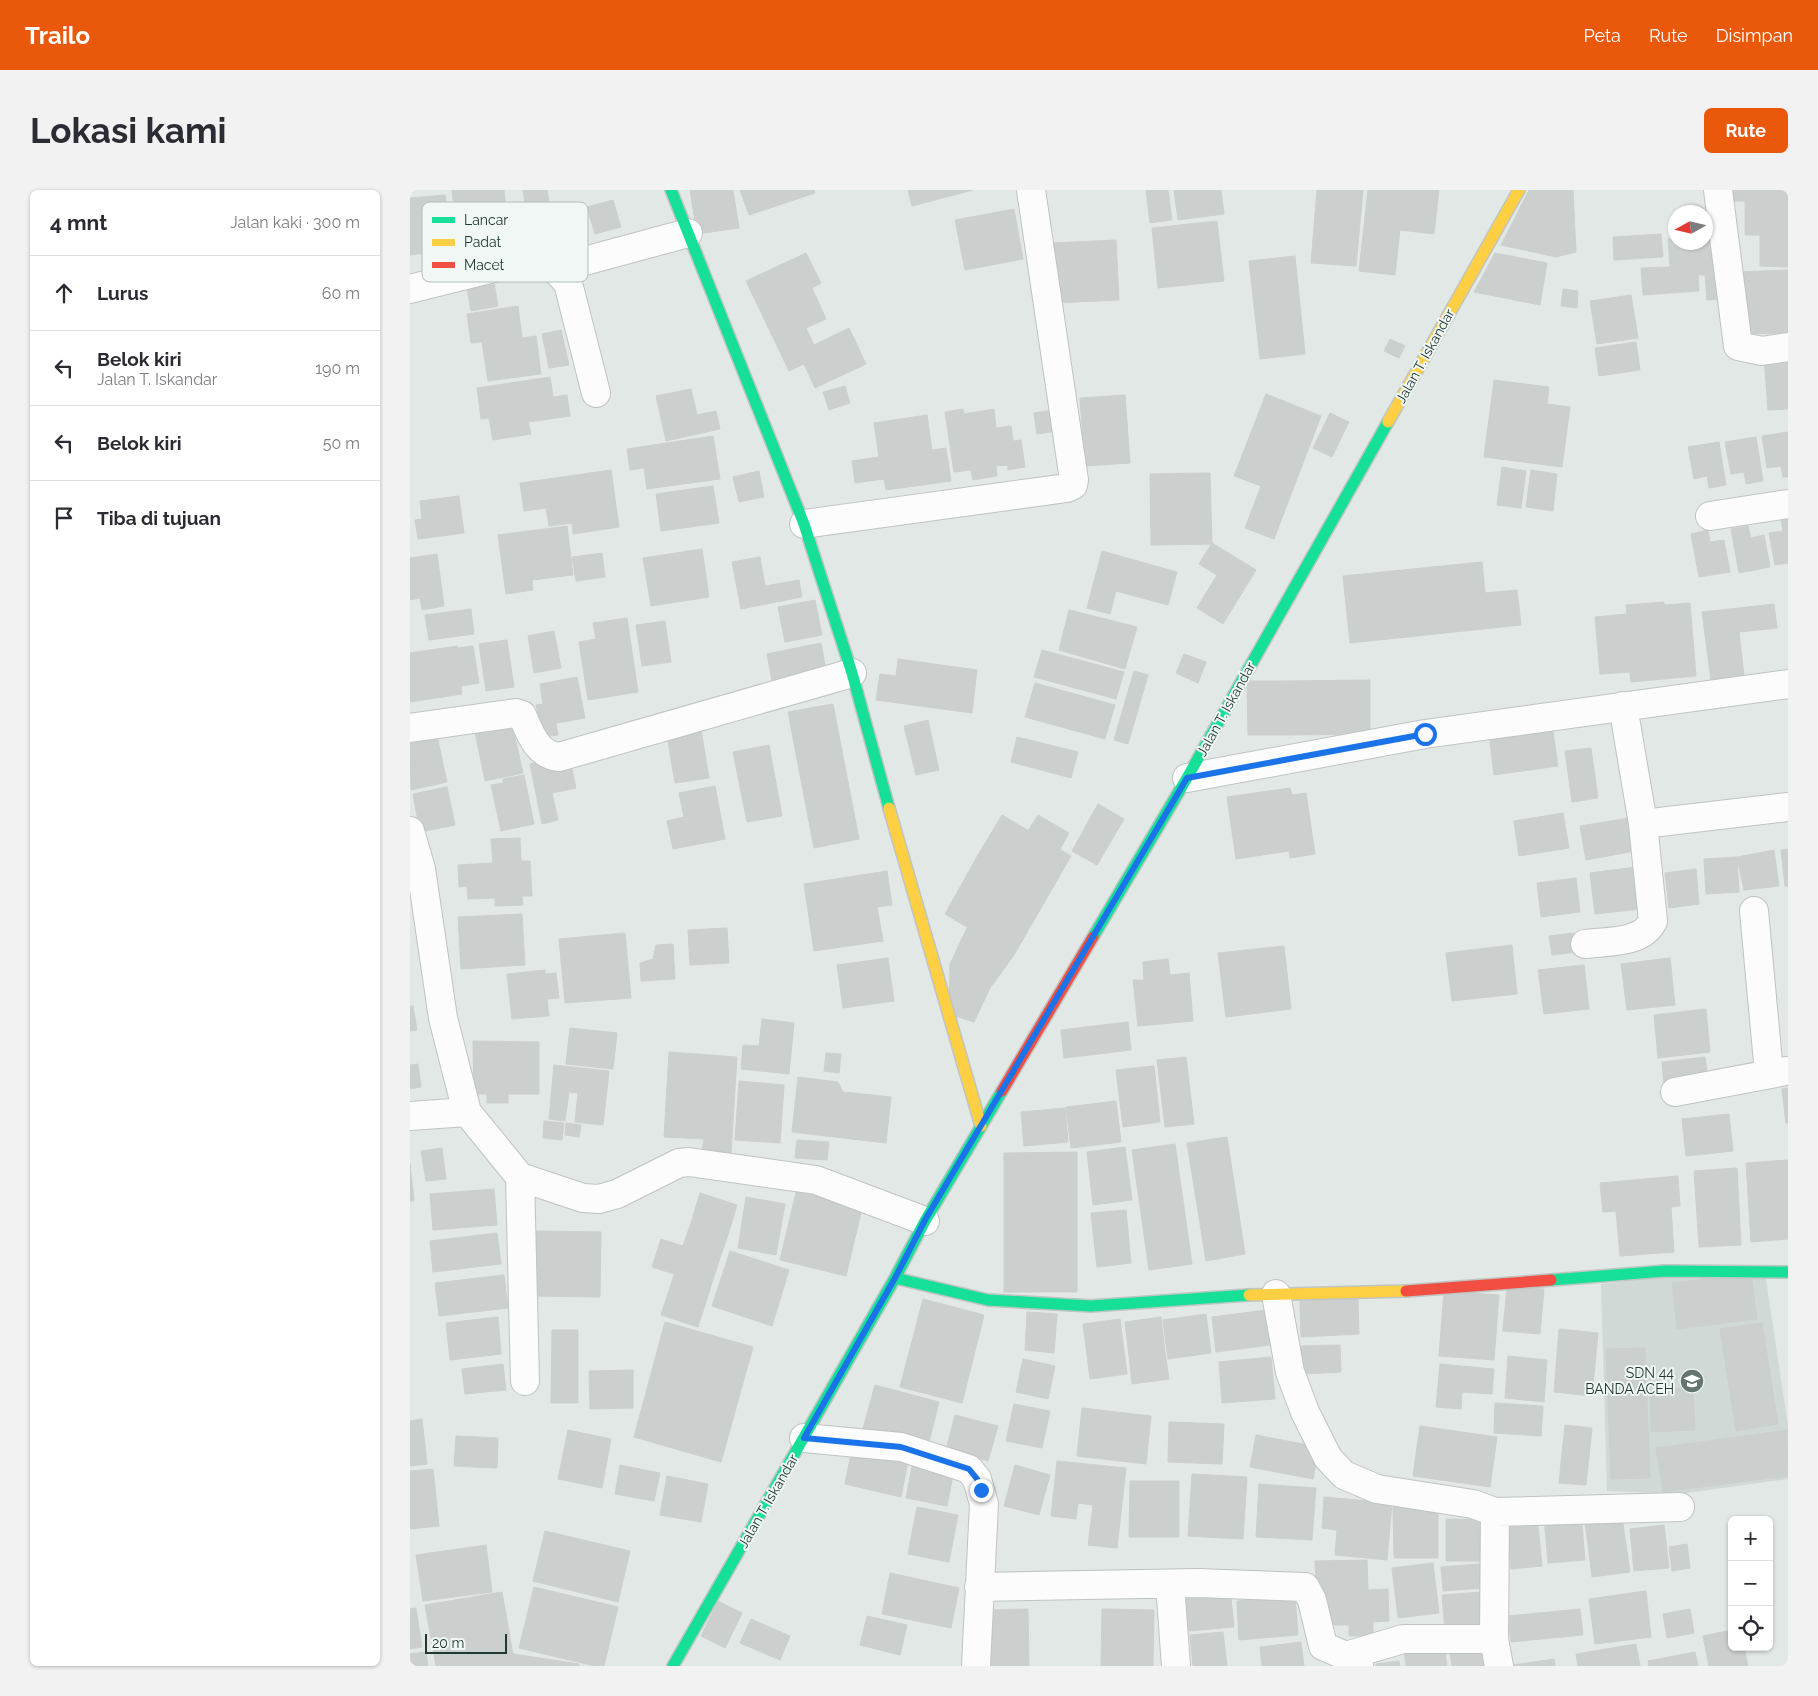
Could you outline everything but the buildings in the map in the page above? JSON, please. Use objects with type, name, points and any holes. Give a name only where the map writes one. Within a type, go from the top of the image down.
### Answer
[{"type":"street","points":[[671,190],[804,524],[852,673],[924,935],[981,1126]]},
{"type":"street","points":[[804,524],[1067,488],[1073,485],[1074,480],[1031,190]]},
{"type":"street","name":"Jalan T. Iskandar","points":[[673,1666],[895,1278],[925,1220],[1187,778],[1519,190]]},
{"type":"street","points":[[1718,190],[1738,346],[1762,352],[1788,347]]},
{"type":"street","points":[[588,260],[688,234]]},
{"type":"street","points":[[410,289],[437,282]]},
{"type":"street","points":[[567,282],[596,393]]},
{"type":"street","points":[[1710,516],[1788,504]]},
{"type":"street","points":[[410,728],[516,713],[522,715],[531,736],[544,754],[559,757],[852,673]]},
{"type":"street","points":[[1187,778],[1425,734],[1788,684]]},
{"type":"street","points":[[1586,944],[1638,937],[1649,930],[1653,921],[1643,824],[1622,706]]},
{"type":"street","points":[[1643,824],[1788,807]]},
{"type":"street","points":[[410,831],[421,869],[443,1018],[467,1112],[520,1177],[583,1198],[599,1199],[617,1194],[679,1163],[689,1162],[816,1180],[925,1220]]},
{"type":"street","points":[[1675,1092],[1779,1071],[1754,911]]},
{"type":"street","points":[[410,1116],[467,1112]]},
{"type":"street","points":[[520,1177],[525,1381]]},
{"type":"street","points":[[895,1278],[988,1300],[1082,1305],[1276,1294],[1410,1291],[1665,1271],[1788,1272]]},
{"type":"street","points":[[1276,1294],[1290,1372],[1305,1412],[1328,1458],[1344,1475],[1377,1488],[1473,1504],[1495,1512],[1680,1506]]},
{"type":"street","points":[[804,1438],[901,1447],[969,1469],[977,1479],[984,1504],[976,1666]]},
{"type":"street","points":[[1495,1512],[1494,1639],[1499,1666]]},
{"type":"street","points":[[979,1587],[1170,1584],[1305,1587],[1312,1600],[1323,1646],[1352,1661],[1403,1639],[1494,1639]]},
{"type":"street","points":[[1170,1584],[1176,1666]]},
{"type":"shaded area","name":"SDN 44 BANDA ACEH","points":[[1764,1266],[1788,1426],[1788,1479],[1679,1494],[1607,1491],[1601,1284]]},
{"type":"traffic: fast","points":[[671,190],[804,524],[852,673],[889,808]]},
{"type":"traffic: fast","points":[[1093,937],[1187,778],[1388,422]]},
{"type":"traffic: fast","points":[[673,1666],[895,1278],[925,1221],[1002,1091]]},
{"type":"traffic: fast","points":[[1551,1280],[1665,1271],[1788,1272]]},
{"type":"traffic: fast","points":[[895,1278],[988,1300],[1091,1306],[1249,1295]]},
{"type":"traffic: slow","points":[[1388,422],[1519,190]]},
{"type":"traffic: slow","points":[[889,808],[981,1126]]},
{"type":"traffic: slow","points":[[1249,1295],[1406,1291]]},
{"type":"traffic: jam","points":[[1002,1091],[1093,937]]},
{"type":"traffic: jam","points":[[1406,1291],[1551,1280]]},
{"type":"place","name":"SDN 44 BANDA ACEH","points":[[1692,1381]]},
{"type":"route","points":[[981,1490],[977,1479],[969,1469],[901,1447],[804,1438],[895,1278],[925,1220],[1187,778],[1425,734]]}]
